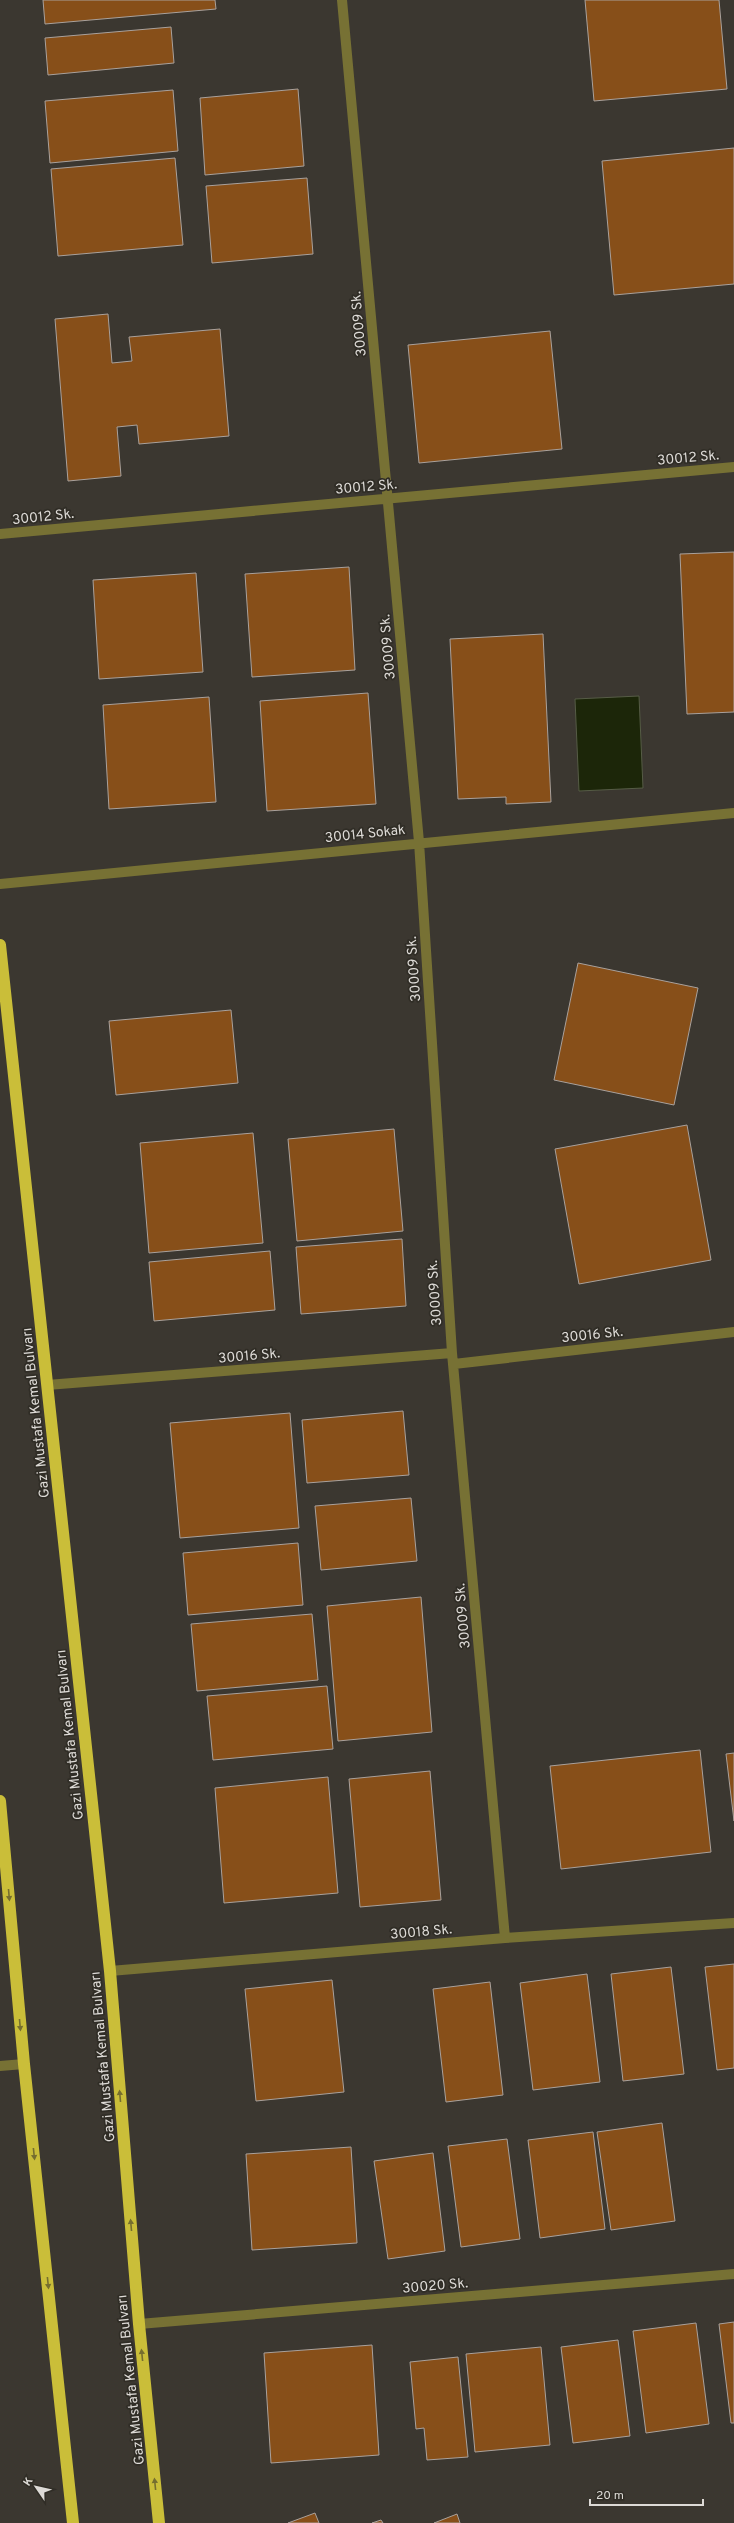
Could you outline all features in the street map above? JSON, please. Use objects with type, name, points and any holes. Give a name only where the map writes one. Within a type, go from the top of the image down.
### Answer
[{"type":"highway","name":"Gazi Mustafa Kemal Bulvarı","points":[[0,945],[110,1971],[139,2324],[159,2523]]},
{"type":"highway","points":[[0,1801],[24,2064],[73,2523]]},
{"type":"street","name":"30009 Sk.","points":[[342,0],[419,842],[452,1352],[504,1938]]},
{"type":"street","name":"30012 Sk.","points":[[0,534],[734,468]]},
{"type":"street","name":"30014 Sokak","points":[[0,884],[419,842],[734,813]]},
{"type":"street","name":"30016 Sk.","points":[[454,1364],[734,1332]]},
{"type":"street","name":"30016 Sk.","points":[[47,1385],[452,1352]]},
{"type":"street","name":"30018 Sk.","points":[[110,1971],[504,1938],[734,1923]]},
{"type":"street","points":[[0,2066],[24,2064]]},
{"type":"street","name":"30020 Sk.","points":[[139,2324],[734,2274]]},
{"type":"shaded area","points":[[639,696],[643,788],[579,791],[575,699]]},
{"type":"building","points":[[43,0],[215,0],[216,9],[45,24]]},
{"type":"building","points":[[585,0],[719,0],[727,89],[594,101]]},
{"type":"building","points":[[171,27],[174,63],[48,75],[45,38]]},
{"type":"building","points":[[298,89],[304,166],[205,175],[200,98]]},
{"type":"building","points":[[173,90],[178,151],[50,163],[45,101]]},
{"type":"building","points":[[734,148],[734,284],[614,295],[602,161]]},
{"type":"building","points":[[175,158],[183,245],[58,256],[51,169]]},
{"type":"building","points":[[307,178],[313,254],[212,263],[206,186]]},
{"type":"building","points":[[108,314],[112,363],[132,361],[129,337],[220,329],[229,436],[139,444],[137,425],[117,427],[121,476],[68,481],[55,319]]},
{"type":"building","points":[[550,331],[562,449],[419,463],[408,345]]},
{"type":"building","points":[[734,552],[734,712],[687,714],[680,554]]},
{"type":"building","points":[[349,567],[355,670],[252,677],[245,574]]},
{"type":"building","points":[[196,573],[203,672],[99,679],[93,580]]},
{"type":"building","points":[[543,634],[551,802],[506,804],[506,797],[458,799],[450,639]]},
{"type":"building","points":[[368,693],[376,804],[267,811],[260,701]]},
{"type":"building","points":[[209,697],[216,802],[109,809],[103,705]]},
{"type":"building","points":[[578,963],[698,988],[674,1105],[554,1080]]},
{"type":"building","points":[[231,1010],[238,1083],[116,1095],[109,1021]]},
{"type":"building","points":[[687,1125],[711,1260],[579,1284],[555,1149]]},
{"type":"building","points":[[394,1129],[403,1231],[297,1241],[288,1139]]},
{"type":"building","points":[[253,1133],[263,1243],[149,1253],[140,1143]]},
{"type":"building","points":[[402,1239],[406,1306],[301,1314],[296,1247]]},
{"type":"building","points":[[270,1251],[275,1310],[154,1321],[149,1262]]},
{"type":"building","points":[[403,1411],[409,1475],[307,1483],[302,1420]]},
{"type":"building","points":[[290,1413],[299,1528],[180,1538],[170,1423]]},
{"type":"building","points":[[411,1498],[417,1561],[321,1570],[315,1506]]},
{"type":"building","points":[[298,1543],[303,1605],[188,1615],[183,1553]]},
{"type":"building","points":[[421,1597],[432,1732],[338,1741],[327,1606]]},
{"type":"building","points":[[312,1614],[318,1680],[197,1691],[191,1624]]},
{"type":"building","points":[[327,1686],[333,1749],[213,1760],[207,1696]]},
{"type":"building","points":[[700,1750],[711,1852],[561,1869],[550,1766]]},
{"type":"building","points":[[734,1753],[734,1821],[726,1754]]},
{"type":"building","points":[[430,1771],[441,1900],[360,1907],[349,1779]]},
{"type":"building","points":[[328,1777],[338,1893],[224,1903],[215,1788]]},
{"type":"building","points":[[734,1964],[734,2068],[717,2070],[705,1967]]},
{"type":"building","points":[[671,1967],[684,2074],[623,2081],[611,1974]]},
{"type":"building","points":[[587,1974],[600,2082],[533,2090],[520,1983]]},
{"type":"building","points":[[332,1980],[344,2092],[256,2101],[245,1989]]},
{"type":"building","points":[[490,1982],[503,2095],[446,2102],[433,1989]]},
{"type":"building","points":[[662,2123],[675,2221],[611,2230],[597,2132]]},
{"type":"building","points":[[593,2132],[605,2229],[540,2238],[528,2140]]},
{"type":"building","points":[[507,2139],[520,2239],[461,2247],[448,2146]]},
{"type":"building","points":[[351,2147],[357,2243],[252,2250],[246,2154]]},
{"type":"building","points":[[433,2153],[445,2251],[388,2259],[374,2161]]},
{"type":"building","points":[[734,2322],[734,2423],[731,2423],[719,2324]]},
{"type":"building","points":[[696,2323],[709,2424],[646,2433],[633,2331]]},
{"type":"building","points":[[618,2340],[630,2436],[573,2443],[561,2347]]},
{"type":"building","points":[[372,2345],[379,2455],[271,2463],[264,2353]]},
{"type":"building","points":[[541,2347],[550,2445],[475,2452],[466,2354]]},
{"type":"building","points":[[458,2357],[468,2457],[427,2460],[424,2428],[416,2429],[410,2362]]},
{"type":"building","points":[[315,2513],[319,2523],[288,2523]]},
{"type":"building","points":[[457,2514],[460,2523],[434,2523]]},
{"type":"building","points":[[381,2520],[383,2523],[372,2523]]}]
